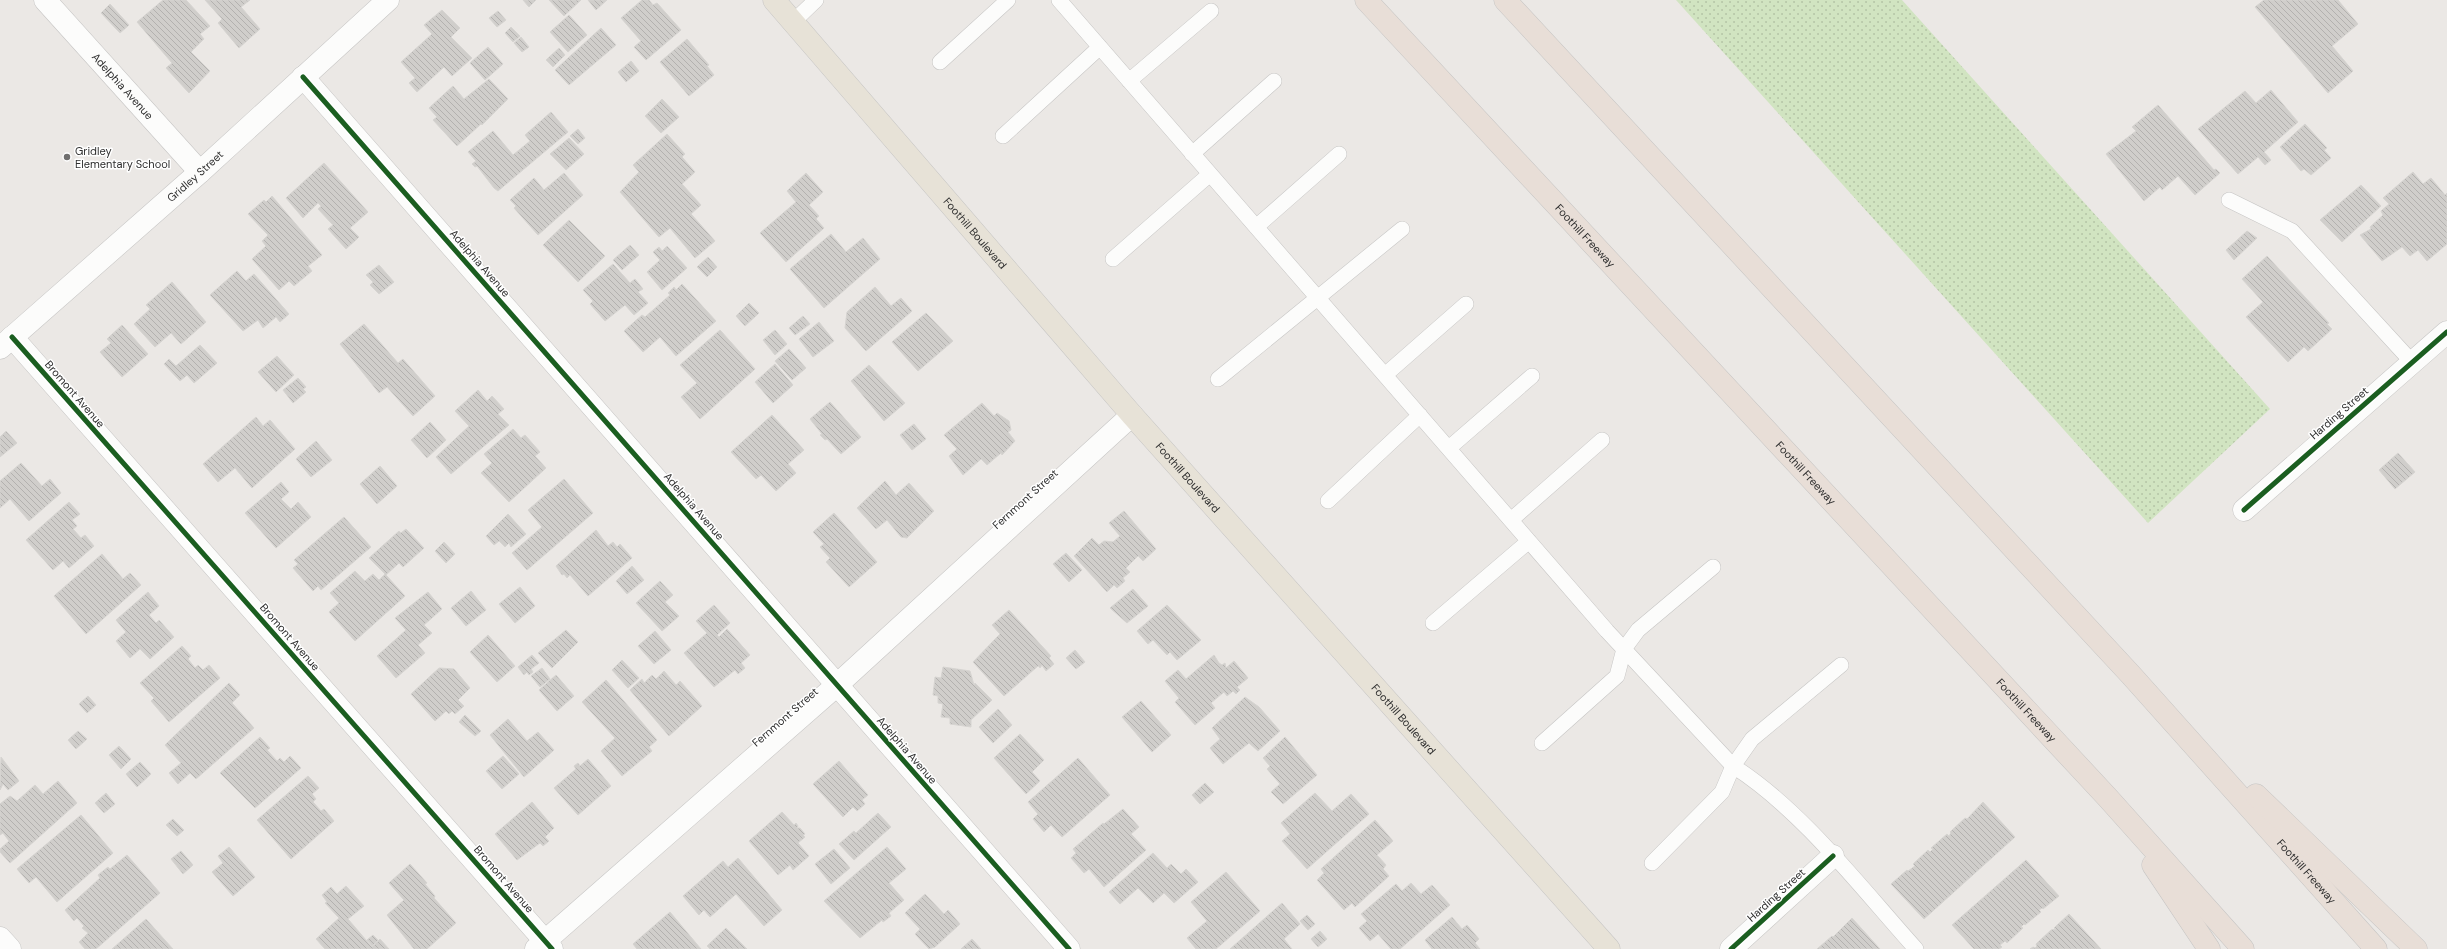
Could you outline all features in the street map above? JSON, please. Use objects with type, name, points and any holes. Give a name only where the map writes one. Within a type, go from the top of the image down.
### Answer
[{"type":"highway","name":"Foothill Freeway","points":[[1366,0],[2108,798],[2243,949]]},
{"type":"highway","name":"Foothill Freeway","points":[[1505,0],[2131,675],[2376,949]]},
{"type":"highway","points":[[2131,675],[2416,949]]},
{"type":"highway","points":[[2108,798],[2209,949]]},
{"type":"main road","name":"Foothill Boulevard","points":[[774,0],[1132,414],[1609,949]]},
{"type":"street","name":"Adelphia Avenue","points":[[45,0],[200,172]]},
{"type":"street","name":"Gridley Street","points":[[6,343],[200,172],[388,0]]},
{"type":"street","name":"Adelphia Avenue","points":[[303,77],[1069,949]]},
{"type":"street","name":"Harding Street","points":[[2244,510],[2447,332]]},
{"type":"street","name":"Bromont Avenue","points":[[6,343],[545,946]]},
{"type":"street","name":"Fernmont Street","points":[[545,946],[837,685],[1132,414]]},
{"type":"street","name":"Harding Street","points":[[1731,949],[1834,856]]},
{"type":"street","points":[[0,938],[10,949]]},
{"type":"lane","points":[[793,22],[816,0]]},
{"type":"lane","points":[[940,62],[1008,0]]},
{"type":"lane","points":[[1059,0],[1624,649],[1733,766],[1756,780],[1834,856],[1916,949]]},
{"type":"lane","points":[[1129,81],[1211,10]]},
{"type":"lane","points":[[1003,136],[1100,47]]},
{"type":"lane","points":[[1192,154],[1274,81]]},
{"type":"lane","points":[[1256,227],[1339,154]]},
{"type":"lane","points":[[1113,259],[1210,174]]},
{"type":"lane","points":[[2229,200],[2292,231],[2412,362]]},
{"type":"lane","points":[[1218,379],[1402,229]]},
{"type":"lane","points":[[1385,375],[1466,304]]},
{"type":"lane","points":[[1449,448],[1532,376]]},
{"type":"lane","points":[[1328,501],[1420,415]]},
{"type":"lane","points":[[1511,520],[1602,440]]},
{"type":"lane","points":[[1433,623],[1529,541]]},
{"type":"lane","points":[[1542,743],[1617,676],[1624,649],[1638,630],[1713,567]]},
{"type":"lane","points":[[1652,863],[1722,792],[1733,766],[1752,740],[1841,665]]},
{"type":"green space","points":[[1676,0],[1902,0],[2270,409],[2148,523]]},
{"type":"building","points":[[163,0],[186,0],[210,26],[200,34],[204,39],[191,52],[210,71],[189,93],[166,68],[172,63],[137,22]]},
{"type":"building","points":[[205,0],[250,0],[241,7],[260,29],[239,48],[218,23],[222,19]]},
{"type":"building","points":[[523,0],[536,0],[529,7]]},
{"type":"building","points":[[549,0],[581,0],[564,16]]},
{"type":"building","points":[[588,0],[607,0],[596,10]]},
{"type":"building","points":[[642,0],[649,0],[653,5],[657,3],[681,30],[646,60],[634,47],[641,41],[621,18]]},
{"type":"building","points":[[2264,0],[2338,0],[2358,24],[2332,46],[2353,71],[2328,93],[2255,7]]},
{"type":"building","points":[[110,4],[129,25],[120,33],[101,13]]},
{"type":"building","points":[[442,10],[460,28],[451,37],[472,58],[452,76],[444,67],[417,92],[409,83],[415,78],[401,62],[432,34],[424,25]]},
{"type":"building","points":[[498,11],[506,20],[497,27],[489,18]]},
{"type":"building","points":[[569,15],[587,35],[568,52],[550,32]]},
{"type":"building","points":[[511,27],[520,36],[513,42],[505,33]]},
{"type":"building","points":[[601,28],[616,45],[569,85],[555,70]]},
{"type":"building","points":[[521,37],[529,47],[522,52],[514,43]]},
{"type":"building","points":[[687,39],[709,65],[707,66],[714,75],[689,96],[660,62]]},
{"type":"building","points":[[488,47],[503,64],[485,80],[470,63]]},
{"type":"building","points":[[559,48],[565,55],[553,67],[546,60]]},
{"type":"building","points":[[631,61],[639,71],[626,82],[618,72]]},
{"type":"building","points":[[489,79],[508,99],[482,125],[481,124],[457,146],[433,120],[437,117],[429,108],[453,86],[464,99]]},
{"type":"building","points":[[2271,90],[2298,122],[2264,152],[2271,160],[2265,165],[2258,157],[2238,174],[2198,129],[2245,91],[2256,103]]},
{"type":"building","points":[[662,99],[679,117],[661,133],[645,116]]},
{"type":"building","points":[[2158,105],[2214,170],[2216,169],[2220,173],[2195,195],[2178,176],[2162,190],[2160,187],[2144,201],[2106,154],[2136,131],[2132,127]]},
{"type":"building","points":[[551,112],[568,132],[498,191],[477,166],[475,167],[472,164],[476,161],[468,152],[493,131],[513,155],[530,141],[525,135]]},
{"type":"building","points":[[2305,124],[2327,148],[2324,150],[2331,158],[2311,175],[2304,169],[2301,171],[2280,147]]},
{"type":"building","points":[[578,129],[585,138],[578,144],[570,136]]},
{"type":"building","points":[[667,134],[685,154],[682,157],[695,172],[682,184],[701,205],[691,214],[715,241],[695,258],[670,228],[659,237],[620,192],[639,172],[633,165]]},
{"type":"building","points":[[569,138],[584,154],[566,170],[550,154]]},
{"type":"building","points":[[324,163],[368,212],[350,228],[359,237],[346,249],[328,229],[333,225],[318,209],[321,206],[318,203],[303,218],[286,198]]},
{"type":"building","points":[[2413,172],[2423,184],[2431,178],[2445,195],[2447,193],[2447,244],[2427,261],[2418,250],[2410,256],[2402,247],[2382,261],[2360,235],[2371,229],[2370,227],[2383,215],[2381,211],[2389,204],[2383,198]]},
{"type":"building","points":[[564,173],[583,195],[538,235],[514,208],[516,206],[510,200],[534,178],[544,190]]},
{"type":"building","points":[[806,173],[823,192],[809,205],[819,216],[816,219],[824,228],[786,262],[760,233],[796,202],[787,191]]},
{"type":"building","points":[[2361,185],[2381,206],[2342,242],[2320,220]]},
{"type":"building","points":[[272,196],[322,255],[308,266],[312,271],[294,286],[289,281],[279,290],[252,259],[266,246],[262,241],[268,235],[248,214],[264,200],[266,202]]},
{"type":"building","points":[[569,220],[605,256],[578,282],[543,245]]},
{"type":"building","points":[[2247,231],[2257,238],[2234,260],[2226,250]]},
{"type":"building","points":[[831,234],[846,252],[863,238],[880,259],[824,308],[790,269]]},
{"type":"building","points":[[630,245],[639,255],[622,270],[613,260]]},
{"type":"building","points":[[667,246],[687,268],[662,290],[647,272],[660,260],[653,252],[659,247],[662,251]]},
{"type":"building","points":[[2267,256],[2329,323],[2327,324],[2332,329],[2308,351],[2304,347],[2288,362],[2246,317],[2263,302],[2242,279]]},
{"type":"building","points":[[708,257],[717,267],[707,277],[697,267]]},
{"type":"building","points":[[613,264],[630,283],[635,279],[643,289],[638,292],[648,303],[634,315],[625,305],[605,321],[590,304],[593,301],[583,290]]},
{"type":"building","points":[[379,265],[394,282],[379,294],[370,285],[373,282],[366,275]]},
{"type":"building","points":[[237,271],[246,281],[254,274],[289,314],[280,322],[276,317],[263,328],[258,320],[243,331],[210,295]]},
{"type":"building","points":[[172,282],[206,322],[181,344],[171,333],[155,347],[134,324],[150,309],[146,305]]},
{"type":"building","points":[[682,284],[716,321],[676,356],[660,337],[643,352],[624,331],[642,315],[645,317],[670,295],[668,293],[674,287],[676,290]]},
{"type":"building","points":[[875,287],[891,306],[901,298],[912,311],[866,351],[845,328],[847,312]]},
{"type":"building","points":[[749,303],[759,313],[745,326],[736,316]]},
{"type":"building","points":[[926,313],[953,341],[918,371],[892,342]]},
{"type":"building","points":[[803,316],[810,324],[795,335],[789,328]]},
{"type":"building","points":[[819,322],[834,341],[813,357],[799,339]]},
{"type":"building","points":[[364,324],[398,363],[403,359],[435,396],[413,416],[387,387],[379,393],[340,344]]},
{"type":"building","points":[[122,325],[148,354],[122,377],[100,352],[111,343],[107,339]]},
{"type":"building","points":[[720,330],[755,369],[700,419],[681,397],[697,383],[680,365]]},
{"type":"building","points":[[775,330],[787,344],[775,355],[763,340]]},
{"type":"building","points":[[200,345],[217,363],[194,383],[187,375],[180,381],[164,364],[169,359],[176,366]]},
{"type":"building","points":[[789,349],[806,368],[792,380],[775,361]]},
{"type":"building","points":[[277,356],[294,375],[276,392],[258,372]]},
{"type":"building","points":[[775,364],[793,385],[773,403],[755,382]]},
{"type":"building","points":[[869,365],[905,403],[884,421],[851,381]]},
{"type":"building","points":[[298,378],[306,387],[303,389],[306,392],[293,403],[283,390]]},
{"type":"building","points":[[478,390],[487,401],[492,396],[504,409],[498,414],[509,425],[451,474],[436,457],[469,426],[455,411]]},
{"type":"building","points":[[830,402],[861,437],[841,454],[827,439],[825,440],[820,435],[822,434],[810,419]]},
{"type":"building","points":[[982,403],[994,416],[997,413],[1009,421],[1011,430],[1008,432],[1015,441],[1002,455],[1001,453],[987,465],[981,459],[963,475],[949,456],[957,449],[944,435]]},
{"type":"building","points":[[772,415],[804,450],[788,464],[796,473],[776,491],[761,475],[756,479],[731,452]]},
{"type":"building","points":[[256,417],[263,426],[270,420],[295,449],[252,488],[235,468],[218,482],[203,464]]},
{"type":"building","points":[[430,422],[446,440],[427,458],[411,440]]},
{"type":"building","points":[[914,424],[926,439],[912,450],[900,435]]},
{"type":"building","points":[[513,429],[521,438],[525,435],[540,452],[535,456],[546,468],[509,502],[481,473],[492,463],[484,454]]},
{"type":"building","points":[[6,431],[17,443],[0,457],[0,437]]},
{"type":"building","points":[[316,441],[332,460],[311,477],[296,459]]},
{"type":"building","points":[[2398,453],[2415,472],[2395,489],[2379,470]]},
{"type":"building","points":[[21,463],[42,486],[50,479],[61,493],[29,521],[10,499],[0,508],[0,481]]},
{"type":"building","points":[[380,466],[397,486],[377,504],[360,484]]},
{"type":"building","points":[[564,479],[593,513],[527,570],[512,553],[542,527],[528,510]]},
{"type":"building","points":[[885,481],[896,495],[909,483],[934,511],[907,538],[901,537],[887,520],[876,529],[857,508]]},
{"type":"building","points":[[281,482],[289,492],[281,499],[291,509],[298,502],[311,517],[276,548],[245,513]]},
{"type":"building","points":[[69,502],[80,514],[72,520],[77,526],[73,529],[81,538],[85,535],[94,546],[69,568],[63,561],[53,570],[26,540]]},
{"type":"building","points":[[1124,511],[1156,549],[1143,561],[1138,556],[1126,568],[1130,572],[1123,578],[1125,581],[1117,588],[1114,585],[1107,592],[1074,556],[1092,538],[1099,545],[1104,541],[1113,542],[1120,536],[1109,523]]},
{"type":"building","points":[[834,513],[877,562],[849,587],[826,562],[830,558],[820,547],[824,544],[813,532]]},
{"type":"building","points":[[508,514],[526,534],[511,547],[509,543],[505,547],[499,541],[494,545],[486,536]]},
{"type":"building","points":[[344,517],[371,547],[321,590],[318,586],[313,591],[293,568],[298,564],[294,560]]},
{"type":"building","points":[[406,529],[424,548],[403,567],[399,563],[386,575],[405,596],[355,641],[329,612],[339,603],[330,593],[355,571],[365,581],[373,574],[379,580],[385,574],[369,558],[399,531],[401,533]]},
{"type":"building","points":[[596,530],[608,546],[613,542],[617,547],[620,544],[632,558],[588,596],[570,575],[567,578],[564,574],[562,575],[556,566]]},
{"type":"building","points":[[444,542],[455,554],[446,563],[435,551]]},
{"type":"building","points":[[1066,553],[1082,570],[1069,582],[1053,564]]},
{"type":"building","points":[[102,554],[123,579],[130,573],[141,585],[86,634],[54,596]]},
{"type":"building","points":[[632,566],[644,580],[627,594],[616,581]]},
{"type":"building","points":[[660,581],[673,595],[665,602],[679,616],[662,631],[636,603]]},
{"type":"building","points":[[520,587],[535,606],[515,623],[499,604]]},
{"type":"building","points":[[1133,589],[1148,606],[1127,623],[1110,608]]},
{"type":"building","points":[[471,591],[486,610],[466,626],[451,608]]},
{"type":"building","points":[[148,592],[159,606],[149,615],[156,623],[159,620],[174,637],[150,659],[140,649],[130,658],[116,641],[126,632],[116,620]]},
{"type":"building","points":[[428,592],[442,609],[424,625],[432,633],[418,645],[425,653],[396,678],[377,656],[406,630],[395,618]]},
{"type":"building","points":[[714,605],[730,623],[717,635],[719,637],[727,629],[750,655],[741,663],[745,668],[738,674],[735,670],[714,687],[684,653],[707,633],[696,621]]},
{"type":"building","points":[[1167,605],[1201,640],[1177,660],[1170,652],[1167,655],[1153,640],[1148,644],[1137,631]]},
{"type":"building","points":[[1009,610],[1051,656],[1049,658],[1054,664],[1046,671],[1042,665],[1040,668],[1038,666],[1004,696],[973,662],[1000,634],[992,625]]},
{"type":"building","points":[[566,630],[578,642],[552,668],[538,653]]},
{"type":"building","points":[[655,631],[671,650],[654,664],[638,646]]},
{"type":"building","points":[[488,635],[515,666],[497,682],[470,652]]},
{"type":"building","points":[[182,646],[191,656],[188,659],[195,668],[198,665],[203,670],[209,665],[220,678],[169,722],[151,701],[154,698],[140,683]]},
{"type":"building","points":[[1075,650],[1085,662],[1076,669],[1066,658]]},
{"type":"building","points":[[532,655],[539,663],[531,669],[533,672],[529,675],[527,672],[524,675],[518,667]]},
{"type":"building","points":[[1214,655],[1219,663],[1222,665],[1225,663],[1226,668],[1234,661],[1248,678],[1237,687],[1240,690],[1236,694],[1233,691],[1227,696],[1224,692],[1211,703],[1215,708],[1195,725],[1175,702],[1179,698],[1165,681],[1178,670],[1186,679]]},
{"type":"building","points":[[622,660],[639,678],[628,688],[612,670]]},
{"type":"building","points":[[943,667],[970,671],[974,685],[975,683],[992,700],[971,720],[971,727],[950,724],[950,718],[941,717],[943,704],[938,703],[938,696],[933,695],[935,677],[941,678]]},
{"type":"building","points":[[439,668],[454,669],[470,688],[458,700],[464,706],[455,714],[452,711],[449,714],[446,711],[435,721],[411,694]]},
{"type":"building","points":[[542,668],[550,679],[540,687],[531,676]]},
{"type":"building","points":[[664,671],[676,685],[680,681],[702,706],[669,736],[630,690],[642,679],[644,683],[652,675],[656,679]]},
{"type":"building","points":[[556,675],[574,696],[557,711],[539,690]]},
{"type":"building","points":[[606,680],[657,740],[649,747],[652,751],[622,776],[601,751],[615,738],[582,702]]},
{"type":"building","points":[[229,683],[240,695],[232,703],[254,728],[196,779],[190,773],[178,784],[169,773],[181,763],[165,745]]},
{"type":"building","points":[[88,696],[96,705],[87,713],[79,704]]},
{"type":"building","points":[[1245,697],[1259,707],[1280,731],[1258,751],[1249,743],[1223,764],[1210,748],[1220,739],[1212,728]]},
{"type":"building","points":[[1141,701],[1171,735],[1152,752],[1122,717]]},
{"type":"building","points":[[998,709],[1012,725],[993,743],[979,727]]},
{"type":"building","points":[[465,715],[481,731],[475,736],[459,722]]},
{"type":"building","points":[[508,719],[527,741],[538,732],[554,750],[524,777],[490,735]]},
{"type":"building","points":[[78,731],[87,739],[76,749],[68,740]]},
{"type":"building","points":[[1020,734],[1044,760],[1032,772],[1040,781],[1026,794],[994,758]]},
{"type":"building","points":[[260,737],[270,748],[267,750],[277,761],[280,758],[284,762],[290,756],[301,768],[255,808],[220,773]]},
{"type":"building","points":[[1285,737],[1317,775],[1283,804],[1271,792],[1280,784],[1267,769],[1270,766],[1263,758]]},
{"type":"building","points":[[119,746],[131,759],[121,769],[109,755]]},
{"type":"building","points":[[503,756],[519,774],[502,789],[486,771]]},
{"type":"building","points":[[1,757],[19,781],[8,790],[3,784],[0,790]]},
{"type":"building","points":[[1078,758],[1110,795],[1062,837],[1051,825],[1044,832],[1033,819],[1038,814],[1028,802]]},
{"type":"building","points":[[588,759],[611,786],[578,815],[554,788],[576,769],[574,766],[578,763],[580,766]]},
{"type":"building","points":[[839,761],[868,795],[862,800],[865,804],[857,811],[853,807],[843,817],[813,784]]},
{"type":"building","points":[[140,762],[151,774],[137,787],[126,774]]},
{"type":"building","points":[[308,776],[319,788],[312,794],[316,799],[313,802],[321,811],[324,809],[334,821],[291,859],[257,820]]},
{"type":"building","points":[[58,781],[77,803],[10,863],[0,852],[0,849],[9,841],[3,833],[0,835],[0,804],[10,796],[17,801],[35,785],[43,794]]},
{"type":"building","points":[[1205,783],[1214,792],[1200,804],[1192,795]]},
{"type":"building","points":[[106,793],[115,804],[104,813],[95,803]]},
{"type":"building","points":[[1315,793],[1332,811],[1351,794],[1369,814],[1307,869],[1282,841],[1290,834],[1281,823]]},
{"type":"building","points":[[532,802],[554,828],[545,837],[549,841],[543,846],[540,843],[517,860],[495,834]]},
{"type":"building","points":[[1983,802],[2015,837],[1924,919],[1891,884],[1907,870],[1908,871],[1915,866],[1913,864],[1928,850],[1930,852],[1933,849],[1931,848],[1947,834],[1949,836],[1951,833],[1950,832],[1965,818],[1967,819]]},
{"type":"building","points":[[1123,809],[1139,827],[1131,834],[1146,850],[1104,887],[1089,869],[1084,873],[1071,858],[1076,853],[1073,849],[1103,823],[1104,824]]},
{"type":"building","points":[[782,812],[794,825],[796,823],[798,826],[797,828],[800,828],[805,834],[803,835],[805,837],[798,843],[809,856],[793,870],[790,865],[778,875],[749,841]]},
{"type":"building","points":[[878,813],[891,827],[854,860],[839,844],[854,831],[856,833]]},
{"type":"building","points":[[81,815],[113,853],[57,902],[36,877],[29,883],[17,869]]},
{"type":"building","points":[[173,819],[184,830],[177,836],[166,825]]},
{"type":"building","points":[[1375,820],[1393,841],[1377,855],[1386,865],[1383,869],[1389,876],[1355,907],[1352,903],[1344,910],[1317,880],[1324,873],[1321,869]]},
{"type":"building","points":[[229,847],[255,877],[233,896],[212,872],[223,863],[218,856]]},
{"type":"building","points":[[887,847],[906,869],[889,883],[904,900],[889,913],[891,916],[883,922],[882,920],[860,938],[824,901]]},
{"type":"building","points":[[834,849],[850,868],[831,884],[815,864]]},
{"type":"building","points":[[181,851],[193,865],[183,874],[171,859]]},
{"type":"building","points":[[1153,853],[1167,868],[1171,864],[1181,874],[1186,869],[1198,882],[1174,903],[1164,893],[1153,903],[1138,888],[1120,904],[1109,892]]},
{"type":"building","points":[[127,855],[160,893],[96,949],[85,949],[79,942],[88,933],[82,928],[84,926],[77,918],[74,921],[65,910],[100,878],[98,875],[108,867],[110,869]]},
{"type":"building","points":[[738,858],[782,910],[764,926],[736,894],[710,917],[704,910],[699,915],[683,896],[723,861],[728,867]]},
{"type":"building","points":[[2026,860],[2059,896],[2043,909],[2042,908],[2039,910],[2041,912],[2025,925],[2024,924],[2021,927],[2023,928],[2007,943],[2005,941],[2000,945],[2002,947],[1999,949],[1974,949],[1952,925]]},
{"type":"building","points":[[410,864],[427,883],[425,884],[435,896],[434,898],[456,923],[427,949],[414,949],[387,915],[404,900],[389,883]]},
{"type":"building","points":[[1226,872],[1260,911],[1216,949],[1196,949],[1187,938],[1207,921],[1191,902]]},
{"type":"building","points":[[1411,883],[1421,894],[1432,885],[1450,905],[1400,949],[1391,949],[1378,934],[1370,941],[1359,928],[1367,921],[1361,914],[1396,884],[1402,891]]},
{"type":"building","points":[[346,886],[364,906],[348,919],[372,947],[380,939],[389,949],[325,949],[316,939],[339,918],[325,903],[327,902],[322,895],[331,887],[337,894]]},
{"type":"building","points":[[925,894],[944,914],[948,910],[960,924],[935,947],[929,949],[915,934],[920,929],[905,913]]},
{"type":"building","points":[[1282,903],[1300,924],[1284,939],[1292,949],[1230,949]]},
{"type":"building","points":[[670,912],[701,949],[637,949],[633,944]]},
{"type":"building","points":[[2069,914],[2101,949],[2030,949],[2033,947],[2035,948],[2037,946],[2036,944],[2051,930],[2056,929],[2054,928]]},
{"type":"building","points":[[1307,915],[1315,924],[1308,930],[1300,921]]},
{"type":"building","points":[[1452,917],[1462,929],[1467,925],[1479,939],[1475,943],[1480,949],[1432,949],[1425,940]]},
{"type":"building","points":[[1852,918],[1880,949],[1817,949],[1832,936],[1833,937]]},
{"type":"building","points":[[146,919],[173,949],[112,949]]},
{"type":"building","points":[[726,928],[747,949],[710,949],[707,946]]},
{"type":"building","points":[[1320,931],[1327,939],[1318,947],[1311,939]]},
{"type":"building","points":[[373,935],[378,940],[372,946],[367,940]]},
{"type":"building","points":[[972,939],[981,949],[961,949]]},
{"type":"cycle path","points":[[303,77],[1069,949]]},
{"type":"cycle path","points":[[2244,510],[2447,332]]},
{"type":"cycle path","points":[[12,337],[552,949]]},
{"type":"cycle path","points":[[1731,949],[1833,856]]},
{"type":"place","name":"Gridley Elementary School","points":[[67,157]]}]
